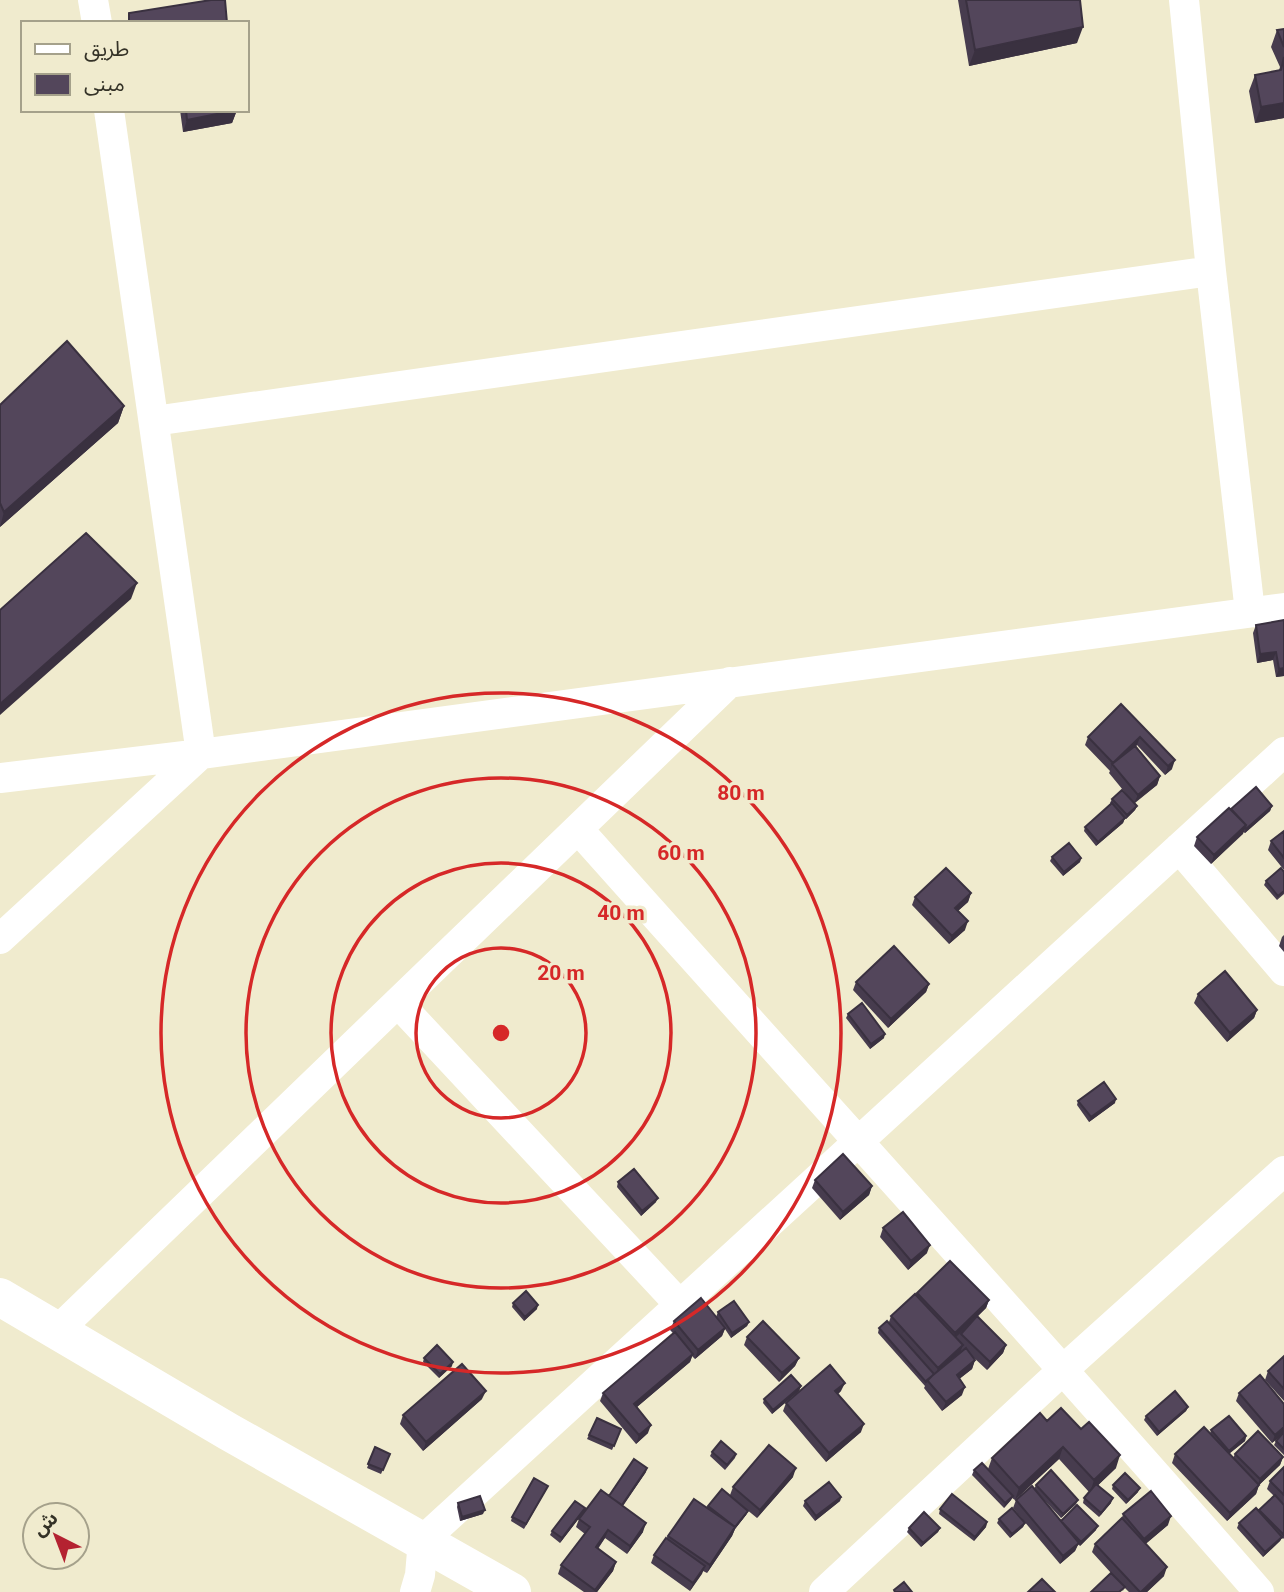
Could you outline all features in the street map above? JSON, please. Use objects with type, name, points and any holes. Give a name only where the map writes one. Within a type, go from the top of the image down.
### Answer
[{"type":"main road","points":[[0,1297],[229,1432],[512,1592]]},
{"type":"street","points":[[93,0],[97,21]]},
{"type":"street","points":[[1184,0],[1211,271],[1250,612]]},
{"type":"street","points":[[109,112],[201,754]]},
{"type":"street","points":[[153,421],[1211,271]]},
{"type":"street","points":[[0,778],[201,754],[1284,608]]},
{"type":"street","points":[[56,1332],[730,682]]},
{"type":"street","points":[[415,1592],[424,1540],[1284,751]]},
{"type":"street","points":[[0,939],[201,754]]},
{"type":"street","points":[[578,829],[1064,1369],[1259,1592]]},
{"type":"street","points":[[1179,848],[1284,971]]},
{"type":"street","points":[[398,1003],[680,1305]]},
{"type":"street","points":[[824,1592],[1064,1369],[1284,1171]]},
{"type":"building","points":[[225,0],[227,21],[129,21],[129,13]]},
{"type":"building","points":[[966,0],[1080,0],[1083,27],[975,50]]},
{"type":"building","points":[[1284,29],[1284,47],[1277,30]]},
{"type":"building","points":[[1284,57],[1284,103],[1261,107],[1255,75],[1281,70]]},
{"type":"building","points":[[186,112],[227,112],[187,120]]},
{"type":"building","points":[[67,341],[124,406],[4,512],[0,503],[0,405]]},
{"type":"building","points":[[86,533],[137,583],[0,704],[0,610]]},
{"type":"building","points":[[1284,620],[1284,668],[1279,669],[1276,652],[1260,654],[1256,625]]},
{"type":"building","points":[[1121,704],[1175,760],[1168,766],[1140,737],[1113,763],[1088,737]]},
{"type":"building","points":[[1135,746],[1160,776],[1138,795],[1112,764]]},
{"type":"building","points":[[1256,787],[1272,806],[1246,829],[1246,825],[1231,809]]},
{"type":"building","points":[[1122,790],[1137,806],[1127,815],[1112,799]]},
{"type":"building","points":[[1112,803],[1125,818],[1098,842],[1085,827]]},
{"type":"building","points":[[1229,808],[1246,825],[1214,855],[1197,837]]},
{"type":"building","points":[[1284,831],[1284,858],[1271,841]]},
{"type":"building","points":[[1069,843],[1081,858],[1064,872],[1052,857]]},
{"type":"building","points":[[946,868],[971,893],[955,908],[968,921],[952,936],[915,897]]},
{"type":"building","points":[[1281,868],[1284,872],[1284,891],[1278,896],[1266,881]]},
{"type":"building","points":[[894,946],[929,984],[891,1019],[856,982]]},
{"type":"building","points":[[1225,971],[1257,1010],[1230,1033],[1198,994]]},
{"type":"building","points":[[862,1003],[885,1034],[871,1044],[848,1014]]},
{"type":"building","points":[[1104,1082],[1116,1099],[1091,1117],[1078,1101]]},
{"type":"building","points":[[843,1154],[872,1186],[843,1212],[815,1180]]},
{"type":"building","points":[[634,1169],[658,1198],[642,1211],[618,1182]]},
{"type":"building","points":[[903,1212],[930,1245],[911,1261],[883,1228]]},
{"type":"building","points":[[950,1261],[989,1300],[955,1333],[917,1293]]},
{"type":"building","points":[[526,1291],[538,1305],[525,1317],[513,1303]]},
{"type":"building","points":[[915,1294],[963,1345],[938,1368],[891,1316]]},
{"type":"building","points":[[701,1298],[725,1328],[698,1350],[674,1321]]},
{"type":"building","points":[[734,1301],[749,1322],[732,1333],[718,1312]]},
{"type":"building","points":[[977,1316],[1006,1345],[990,1362],[961,1334]]},
{"type":"building","points":[[763,1321],[799,1358],[782,1373],[747,1337]]},
{"type":"building","points":[[887,1321],[934,1374],[926,1382],[879,1328]]},
{"type":"building","points":[[675,1332],[693,1354],[634,1404],[651,1425],[639,1435],[603,1393]]},
{"type":"building","points":[[437,1345],[453,1362],[440,1374],[424,1358]]},
{"type":"building","points":[[966,1348],[975,1360],[957,1375],[965,1387],[946,1402],[927,1380]]},
{"type":"building","points":[[1284,1356],[1284,1389],[1268,1371]]},
{"type":"building","points":[[462,1364],[486,1391],[426,1442],[403,1415]]},
{"type":"building","points":[[830,1365],[845,1383],[835,1391],[864,1424],[829,1453],[786,1403]]},
{"type":"building","points":[[791,1375],[801,1386],[773,1410],[764,1399]]},
{"type":"building","points":[[1260,1375],[1284,1404],[1284,1427],[1275,1435],[1239,1393]]},
{"type":"building","points":[[1175,1391],[1188,1407],[1159,1432],[1146,1416]]},
{"type":"building","points":[[1061,1408],[1081,1429],[1089,1422],[1120,1455],[1094,1480],[1063,1447],[1019,1488],[992,1458],[1040,1413],[1047,1421]]},
{"type":"building","points":[[1229,1416],[1246,1436],[1229,1451],[1211,1430]]},
{"type":"building","points":[[597,1418],[621,1429],[614,1446],[589,1435]]},
{"type":"building","points":[[1204,1427],[1259,1485],[1230,1513],[1175,1454]]},
{"type":"building","points":[[1258,1431],[1283,1457],[1260,1479],[1235,1454]]},
{"type":"building","points":[[1284,1432],[1284,1449],[1276,1441]]},
{"type":"building","points":[[721,1441],[736,1454],[727,1465],[712,1452]]},
{"type":"building","points":[[769,1445],[796,1468],[760,1510],[733,1487]]},
{"type":"building","points":[[375,1447],[390,1454],[383,1470],[368,1464]]},
{"type":"building","points":[[634,1459],[647,1468],[622,1505],[609,1496]]},
{"type":"building","points":[[982,1463],[1013,1496],[1005,1503],[974,1470]]},
{"type":"building","points":[[1284,1467],[1284,1495],[1270,1481]]},
{"type":"building","points":[[1051,1470],[1078,1500],[1063,1514],[1036,1485]]},
{"type":"building","points":[[1125,1473],[1140,1488],[1128,1500],[1113,1485]]},
{"type":"building","points":[[534,1478],[548,1486],[526,1524],[512,1517]]},
{"type":"building","points":[[829,1482],[841,1497],[816,1516],[805,1501]]},
{"type":"building","points":[[1096,1484],[1113,1498],[1101,1513],[1084,1498]]},
{"type":"building","points":[[1032,1486],[1079,1543],[1063,1556],[1016,1500]]},
{"type":"building","points":[[722,1489],[748,1511],[735,1527],[708,1506]]},
{"type":"building","points":[[601,1490],[646,1523],[630,1546],[608,1530],[596,1547],[616,1562],[595,1590],[561,1565],[590,1527],[579,1519]]},
{"type":"building","points":[[1151,1491],[1171,1516],[1144,1539],[1123,1514]]},
{"type":"building","points":[[952,1494],[987,1522],[975,1537],[940,1509]]},
{"type":"building","points":[[1275,1495],[1284,1505],[1284,1535],[1259,1510]]},
{"type":"building","points":[[480,1496],[485,1510],[462,1517],[458,1503]]},
{"type":"building","points":[[694,1499],[735,1527],[710,1565],[668,1536]]},
{"type":"building","points":[[575,1501],[585,1508],[562,1538],[552,1531]]},
{"type":"building","points":[[1077,1505],[1098,1526],[1081,1542],[1061,1521]]},
{"type":"building","points":[[1012,1508],[1025,1523],[1012,1534],[999,1519]]},
{"type":"building","points":[[1256,1508],[1282,1537],[1265,1552],[1239,1523]]},
{"type":"building","points":[[924,1512],[940,1528],[923,1543],[909,1528]]},
{"type":"building","points":[[1122,1518],[1167,1567],[1141,1592],[1095,1544]]},
{"type":"building","points":[[666,1538],[705,1566],[693,1583],[654,1555]]},
{"type":"building","points":[[1111,1573],[1125,1587],[1119,1592],[1091,1592]]},
{"type":"building","points":[[1042,1579],[1055,1592],[1028,1592]]},
{"type":"building","points":[[904,1582],[912,1592],[895,1592],[894,1590]]}]
